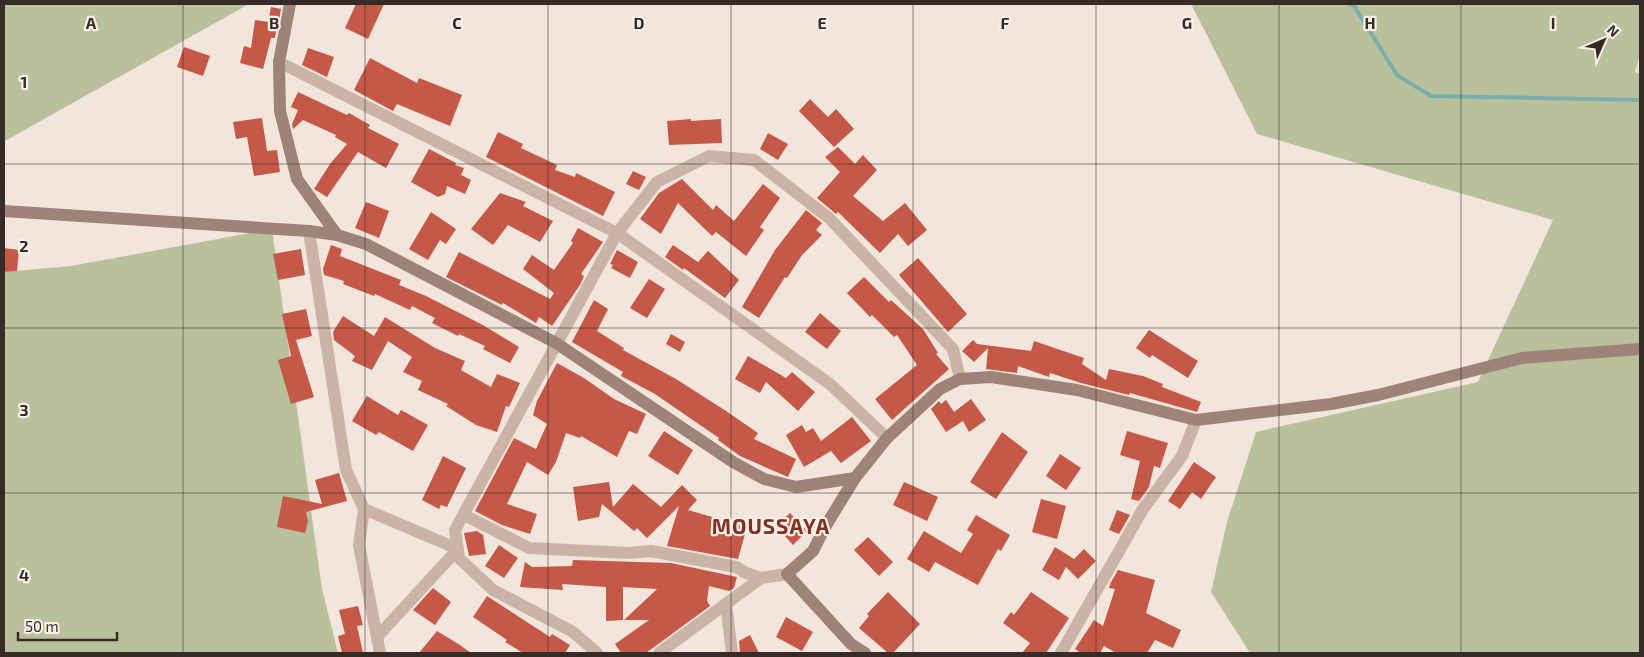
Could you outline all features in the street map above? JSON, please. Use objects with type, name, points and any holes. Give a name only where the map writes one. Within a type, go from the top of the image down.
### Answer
[{"type":"main road","points":[[290,4],[279,62],[280,111],[297,179],[337,235]]},
{"type":"main road","points":[[4,211],[309,231],[337,235],[366,244],[556,343],[733,462],[764,479],[796,487],[855,478]]},
{"type":"main road","points":[[865,653],[851,644],[787,574],[813,551],[825,527],[855,478],[887,438],[940,389],[960,379],[991,377],[1078,390],[1196,420],[1350,401],[1522,358],[1640,350]]},
{"type":"street","points":[[279,62],[617,233],[830,384],[887,438]]},
{"type":"street","points":[[597,653],[573,632],[493,590],[459,558],[456,530],[617,233],[657,182],[709,156],[754,160],[829,218],[953,349],[960,379]]},
{"type":"street","points":[[309,231],[346,470],[364,510],[359,545],[380,653]]},
{"type":"street","points":[[1061,653],[1143,509],[1182,456],[1196,420]]},
{"type":"street","points":[[364,510],[458,549]]},
{"type":"street","points":[[464,515],[529,548],[628,553],[651,552],[736,567],[761,578]]},
{"type":"street","points":[[377,637],[458,549]]},
{"type":"street","points":[[659,653],[761,578],[787,574]]},
{"type":"street","points":[[726,604],[732,653]]},
{"type":"green space","points":[[4,4],[249,4],[5,141]]},
{"type":"green space","points":[[1191,4],[1640,4],[1640,56],[1635,72],[1640,74],[1640,653],[1250,653],[1211,592],[1227,522],[1256,432],[1478,382],[1553,220],[1257,134]]},
{"type":"green space","points":[[272,229],[322,589],[338,653],[4,653],[4,272],[71,266]]},
{"type":"building","points":[[356,4],[384,4],[368,39],[345,28]]},
{"type":"building","points":[[271,7],[281,9],[279,20],[269,18]]},
{"type":"building","points":[[255,20],[277,23],[275,38],[271,38],[263,69],[240,63],[244,46],[251,48]]},
{"type":"building","points":[[184,47],[210,56],[203,76],[177,67]]},
{"type":"building","points":[[308,48],[334,57],[327,77],[302,65]]},
{"type":"building","points":[[370,58],[417,83],[419,78],[462,95],[450,126],[397,104],[393,111],[354,90]]},
{"type":"building","points":[[298,92],[347,115],[349,113],[370,125],[368,128],[399,144],[386,168],[358,152],[327,197],[314,189],[330,164],[347,144],[335,137],[336,135],[303,120],[293,129],[292,124],[298,110],[291,107]]},
{"type":"building","points":[[810,99],[828,117],[836,109],[854,129],[834,147],[799,111]]},
{"type":"building","points":[[262,118],[267,151],[277,150],[280,172],[254,176],[247,137],[236,139],[233,122]]},
{"type":"building","points":[[691,119],[691,121],[721,119],[722,143],[669,145],[667,121]]},
{"type":"building","points":[[498,132],[523,144],[521,148],[557,165],[555,170],[575,177],[576,173],[615,192],[603,216],[486,157]]},
{"type":"building","points":[[768,133],[788,144],[778,160],[760,149]]},
{"type":"building","points":[[838,147],[855,164],[863,155],[877,170],[853,196],[883,221],[905,203],[927,230],[908,246],[898,234],[880,253],[838,212],[836,214],[817,198],[840,172],[825,157]]},
{"type":"building","points":[[429,149],[456,163],[455,165],[464,168],[461,175],[471,180],[465,194],[447,186],[445,194],[438,197],[411,182]]},
{"type":"building","points":[[633,171],[646,177],[639,190],[626,184]]},
{"type":"building","points":[[682,179],[713,210],[716,205],[734,221],[763,184],[780,198],[760,227],[764,230],[746,256],[716,232],[712,236],[678,203],[661,234],[640,219],[659,193]]},
{"type":"building","points":[[500,193],[526,202],[523,206],[553,221],[540,242],[508,225],[493,245],[471,229]]},
{"type":"building","points":[[366,202],[389,211],[379,238],[355,228]]},
{"type":"building","points":[[806,210],[822,223],[816,230],[822,235],[802,255],[787,278],[785,277],[759,318],[742,307],[775,250]]},
{"type":"building","points":[[431,212],[456,229],[446,244],[440,240],[428,260],[409,249]]},
{"type":"building","points":[[578,228],[603,242],[581,274],[584,276],[580,285],[552,326],[539,317],[536,323],[503,303],[502,305],[446,277],[459,252],[550,299],[554,293],[523,269],[532,255],[554,270],[573,243],[571,241]]},
{"type":"building","points":[[331,245],[342,249],[340,256],[401,280],[399,285],[426,296],[481,324],[519,347],[510,363],[483,349],[485,346],[459,334],[458,336],[432,323],[435,318],[412,306],[410,310],[375,294],[374,296],[343,284],[344,281],[324,275],[323,269]]},
{"type":"building","points":[[673,245],[698,262],[708,251],[739,280],[725,298],[684,268],[683,270],[665,257]]},
{"type":"building","points":[[4,248],[19,250],[17,271],[4,272]]},
{"type":"building","points":[[301,249],[305,275],[278,280],[273,254]]},
{"type":"building","points":[[617,250],[638,262],[630,278],[611,268],[613,265],[610,264]]},
{"type":"building","points":[[918,258],[967,314],[948,332],[899,275]]},
{"type":"building","points":[[864,277],[889,302],[891,300],[923,329],[938,353],[936,354],[949,369],[892,420],[875,399],[917,365],[897,335],[894,337],[872,315],[870,317],[847,293]]},
{"type":"building","points":[[649,279],[665,289],[647,318],[630,308]]},
{"type":"building","points":[[594,300],[608,309],[597,331],[624,348],[623,350],[676,379],[758,433],[754,439],[796,459],[788,477],[740,456],[718,440],[719,438],[655,394],[621,376],[623,372],[572,342]]},
{"type":"building","points":[[306,309],[312,336],[296,340],[314,397],[291,404],[278,360],[291,356],[282,314]]},
{"type":"building","points":[[820,313],[841,331],[827,349],[805,332]]},
{"type":"building","points":[[343,316],[374,336],[385,317],[435,348],[465,361],[461,370],[491,387],[497,374],[520,383],[509,407],[506,406],[497,432],[476,425],[446,406],[448,404],[418,390],[422,381],[403,372],[412,357],[388,341],[372,370],[352,361],[355,356],[334,340],[333,332]]},
{"type":"building","points":[[1149,330],[1198,361],[1188,378],[1152,355],[1150,358],[1136,348]]},
{"type":"building","points":[[671,334],[685,342],[680,352],[666,344]]},
{"type":"building","points":[[973,340],[977,344],[1031,351],[1034,341],[1084,358],[1082,364],[1106,380],[1109,369],[1143,376],[1163,384],[1162,387],[1201,402],[1197,412],[1130,393],[1129,395],[1081,383],[1050,373],[1049,377],[1018,366],[1017,373],[986,369],[988,348],[974,362],[962,351]]},
{"type":"building","points":[[748,356],[786,378],[792,372],[815,392],[798,411],[766,382],[760,393],[735,379]]},
{"type":"building","points":[[557,363],[584,378],[614,399],[646,414],[637,434],[629,431],[617,457],[581,436],[580,438],[566,433],[556,462],[548,475],[527,462],[507,504],[537,514],[530,534],[502,525],[475,511],[514,438],[536,449],[547,424],[533,415],[537,401]]},
{"type":"building","points":[[367,396],[398,415],[401,410],[428,425],[413,451],[379,432],[376,435],[352,421]]},
{"type":"building","points":[[971,399],[986,420],[969,432],[963,421],[946,432],[931,409],[939,401],[941,404],[946,400],[954,412]]},
{"type":"building","points":[[852,417],[871,441],[841,463],[831,451],[804,467],[786,435],[802,425],[806,432],[813,428],[821,441]]},
{"type":"building","points":[[664,431],[693,450],[678,475],[648,456]]},
{"type":"building","points":[[1127,431],[1168,443],[1160,468],[1154,466],[1149,487],[1139,501],[1131,499],[1140,461],[1120,455]]},
{"type":"building","points":[[1002,432],[1028,452],[996,499],[970,482]]},
{"type":"building","points":[[1060,454],[1081,468],[1066,490],[1046,476]]},
{"type":"building","points":[[443,456],[466,468],[447,507],[441,505],[439,509],[422,500]]},
{"type":"building","points":[[1194,462],[1216,477],[1201,499],[1192,492],[1180,509],[1168,501]]},
{"type":"building","points":[[339,473],[347,501],[306,512],[308,521],[305,533],[277,527],[283,496],[322,504],[315,480]]},
{"type":"building","points":[[609,482],[613,507],[633,484],[661,507],[682,485],[697,500],[688,510],[747,527],[738,559],[667,546],[679,506],[647,538],[637,528],[634,531],[602,504],[599,517],[578,521],[573,487]]},
{"type":"building","points":[[904,482],[938,497],[927,521],[893,505]]},
{"type":"building","points":[[1041,499],[1066,506],[1057,539],[1032,532]]},
{"type":"building","points":[[1117,510],[1130,515],[1119,534],[1109,530]]},
{"type":"building","points":[[790,513],[807,531],[793,545],[776,526]]},
{"type":"building","points":[[976,515],[1010,535],[1001,551],[998,549],[978,585],[935,562],[929,572],[907,559],[924,531],[961,553],[973,534],[967,530]]},
{"type":"building","points":[[477,531],[483,535],[486,554],[469,556],[464,533]]},
{"type":"building","points":[[868,537],[893,562],[879,576],[854,550]]},
{"type":"building","points":[[499,545],[518,558],[504,578],[485,566]]},
{"type":"building","points":[[1055,547],[1074,559],[1084,549],[1096,561],[1078,579],[1066,567],[1059,580],[1042,570]]},
{"type":"building","points":[[573,560],[671,563],[737,577],[734,588],[729,591],[709,586],[707,601],[710,606],[646,653],[621,653],[615,644],[649,620],[624,620],[657,589],[623,587],[623,620],[606,621],[606,587],[562,584],[563,590],[520,587],[525,562],[532,567],[572,566]]},
{"type":"building","points":[[1118,570],[1155,580],[1146,613],[1181,630],[1173,648],[1155,640],[1147,653],[1116,653],[1104,646],[1100,653],[1081,653],[1075,649],[1094,620],[1103,626],[1115,589],[1109,588]]},
{"type":"building","points":[[433,588],[451,602],[435,625],[413,610]]},
{"type":"building","points":[[888,592],[920,624],[893,653],[888,653],[859,628],[869,616],[867,614]]},
{"type":"building","points":[[1031,592],[1069,618],[1046,653],[1022,653],[1030,643],[1003,623],[1011,612],[1014,615]]},
{"type":"building","points":[[487,596],[550,637],[552,634],[570,645],[565,653],[523,653],[505,642],[507,640],[473,617]]},
{"type":"building","points":[[358,606],[363,625],[357,626],[363,653],[342,653],[338,636],[345,634],[339,610]]},
{"type":"building","points":[[786,617],[813,632],[802,651],[776,637]]},
{"type":"building","points":[[437,631],[460,645],[471,653],[419,653]]},
{"type":"building","points":[[750,635],[759,653],[740,653],[739,641]]},
{"type":"waterway","points":[[1349,4],[1354,6],[1397,75],[1431,96],[1640,100]]},
{"type":"district","name":"MOUSSAYA","points":[[771,525]]}]
